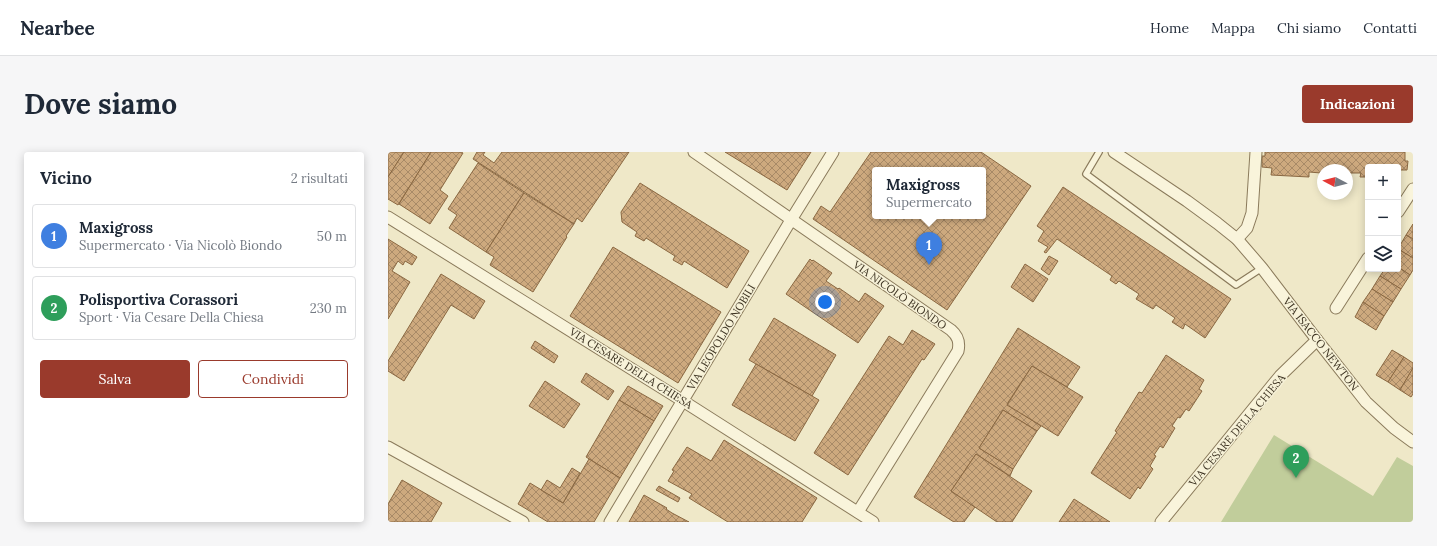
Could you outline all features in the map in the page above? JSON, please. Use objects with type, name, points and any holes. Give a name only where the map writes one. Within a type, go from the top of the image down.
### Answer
[{"type":"street","name":"VIA NICOLÒ BIONDO","points":[[694,152],[951,330],[958,339],[958,351],[858,512]]},
{"type":"street","name":"VIA LEOPOLDO NOBILI","points":[[610,522],[833,152]]},
{"type":"street","name":"VIA ISACCO NEWTON","points":[[1114,152],[1193,205],[1237,239],[1262,268],[1366,402],[1394,428],[1413,442]]},
{"type":"street","points":[[1237,239],[1247,228],[1252,213],[1256,152]]},
{"type":"street","points":[[1401,207],[1413,189]]},
{"type":"street","name":"VIA CESARE DELLA CHIESA","points":[[388,217],[683,401],[873,522]]},
{"type":"street","points":[[1336,308],[1365,263]]},
{"type":"street","name":"VIA CESARE DELLA CHIESA","points":[[1160,522],[1280,376],[1317,340]]},
{"type":"street","points":[[388,447],[523,522]]},
{"type":"lane","points":[[1099,152],[1086,174],[1236,285],[1262,268]]},
{"type":"green space","points":[[1274,435],[1373,496],[1397,457],[1413,466],[1413,522],[1221,522]]},
{"type":"building","points":[[388,152],[404,152],[388,177]]},
{"type":"building","points":[[404,152],[431,152],[398,205],[388,199],[388,177]]},
{"type":"building","points":[[431,152],[463,153],[440,190],[448,196],[430,224],[399,204]]},
{"type":"building","points":[[477,152],[485,152],[483,155],[494,163],[502,152],[629,152],[582,222],[577,218],[574,224],[473,159]]},
{"type":"building","points":[[725,152],[811,152],[787,190]]},
{"type":"building","points":[[871,152],[981,152],[1031,186],[947,310],[813,219],[821,206],[830,212]]},
{"type":"building","points":[[1265,152],[1405,152],[1405,161],[1408,161],[1407,170],[1401,170],[1401,164],[1365,164],[1365,177],[1360,177],[1361,173],[1353,173],[1353,164],[1317,164],[1317,173],[1309,172],[1309,177],[1271,175],[1272,168],[1262,167],[1262,156],[1265,156]]},
{"type":"building","points":[[478,163],[524,193],[486,252],[449,228],[457,215],[448,209]]},
{"type":"building","points":[[640,183],[749,251],[727,288],[684,261],[682,265],[673,260],[675,256],[646,238],[644,241],[635,236],[637,232],[622,222],[621,212]]},
{"type":"building","points":[[1063,187],[1231,299],[1205,338],[1185,324],[1183,329],[1172,322],[1175,318],[1156,305],[1153,309],[1136,299],[1139,294],[1119,281],[1116,284],[1110,280],[1112,276],[1057,239],[1046,253],[1044,252],[1048,247],[1038,241],[1044,231],[1037,226]]},
{"type":"building","points":[[524,193],[574,224],[533,292],[490,265],[494,257],[486,252]]},
{"type":"building","points":[[1413,224],[1413,239],[1406,235]]},
{"type":"building","points":[[1406,235],[1413,239],[1413,258],[1401,251],[1401,244]]},
{"type":"building","points":[[388,239],[417,257],[412,265],[405,261],[403,265],[398,261],[392,271],[410,282],[388,319]]},
{"type":"building","points":[[613,247],[721,312],[678,383],[570,316]]},
{"type":"building","points":[[1401,251],[1413,258],[1413,270],[1410,275],[1401,269]]},
{"type":"building","points":[[1049,256],[1058,261],[1049,275],[1041,269]]},
{"type":"building","points":[[810,259],[832,273],[826,281],[838,289],[839,288],[859,302],[865,293],[884,306],[858,343],[786,294]]},
{"type":"building","points":[[1025,264],[1048,279],[1033,302],[1011,287]]},
{"type":"building","points":[[1401,269],[1410,275],[1401,289],[1380,276],[1383,272],[1401,272]]},
{"type":"building","points":[[441,274],[485,301],[474,319],[451,305],[404,381],[388,371],[388,361]]},
{"type":"building","points":[[1380,276],[1401,289],[1393,302],[1372,289]]},
{"type":"building","points":[[1372,289],[1393,302],[1384,316],[1363,302]]},
{"type":"building","points":[[1363,302],[1384,316],[1376,330],[1355,317]]},
{"type":"building","points":[[774,318],[836,355],[812,396],[749,360]]},
{"type":"building","points":[[1018,328],[1080,367],[1067,387],[1032,366],[1007,404],[1041,426],[1037,431],[1003,410],[979,448],[1013,469],[1010,476],[976,454],[951,491],[975,507],[964,522],[954,522],[914,497]]},
{"type":"building","points":[[912,330],[935,344],[924,360],[922,359],[848,475],[814,453],[889,336],[903,345]]},
{"type":"building","points":[[535,341],[558,356],[554,363],[531,348]]},
{"type":"building","points":[[1392,350],[1404,357],[1388,382],[1376,375]]},
{"type":"building","points":[[1166,355],[1204,380],[1199,389],[1202,391],[1189,411],[1186,409],[1172,426],[1175,428],[1163,448],[1160,446],[1154,455],[1156,456],[1150,466],[1153,469],[1140,489],[1138,487],[1130,499],[1091,473],[1117,432],[1115,431],[1139,392],[1142,393]]},
{"type":"building","points":[[1404,357],[1413,363],[1413,368],[1400,390],[1388,382]]},
{"type":"building","points":[[756,364],[819,400],[795,441],[732,405]]},
{"type":"building","points":[[1032,366],[1083,397],[1058,436],[1007,405]]},
{"type":"building","points":[[1413,368],[1413,394],[1411,397],[1400,390]]},
{"type":"building","points":[[586,373],[614,391],[608,400],[581,382]]},
{"type":"building","points":[[545,381],[580,404],[564,428],[529,406]]},
{"type":"building","points":[[628,386],[663,406],[654,421],[619,400]]},
{"type":"building","points":[[619,400],[654,421],[620,478],[586,457]]},
{"type":"building","points":[[1003,410],[1037,431],[1013,469],[979,448]]},
{"type":"building","points":[[724,440],[817,498],[802,522],[728,522],[689,498],[692,494],[668,481],[674,471],[672,470],[687,447],[711,461]]},
{"type":"building","points":[[976,454],[1032,491],[1012,522],[997,522],[951,491]]},
{"type":"building","points":[[589,459],[620,478],[594,522],[548,522],[518,504],[530,483],[563,503]]},
{"type":"building","points":[[572,468],[580,473],[563,503],[541,490],[547,480],[560,488]]},
{"type":"building","points":[[402,480],[442,503],[431,522],[388,522],[388,504]]},
{"type":"building","points":[[659,486],[680,498],[678,502],[656,490]]},
{"type":"building","points":[[644,495],[667,508],[666,509],[672,513],[689,522],[629,522]]},
{"type":"building","points":[[1074,499],[1110,522],[1059,522]]},
{"type":"place","name":"Maxigross","points":[[929,265]]},
{"type":"place","name":"Polisportiva Corassori","points":[[1296,478]]}]
